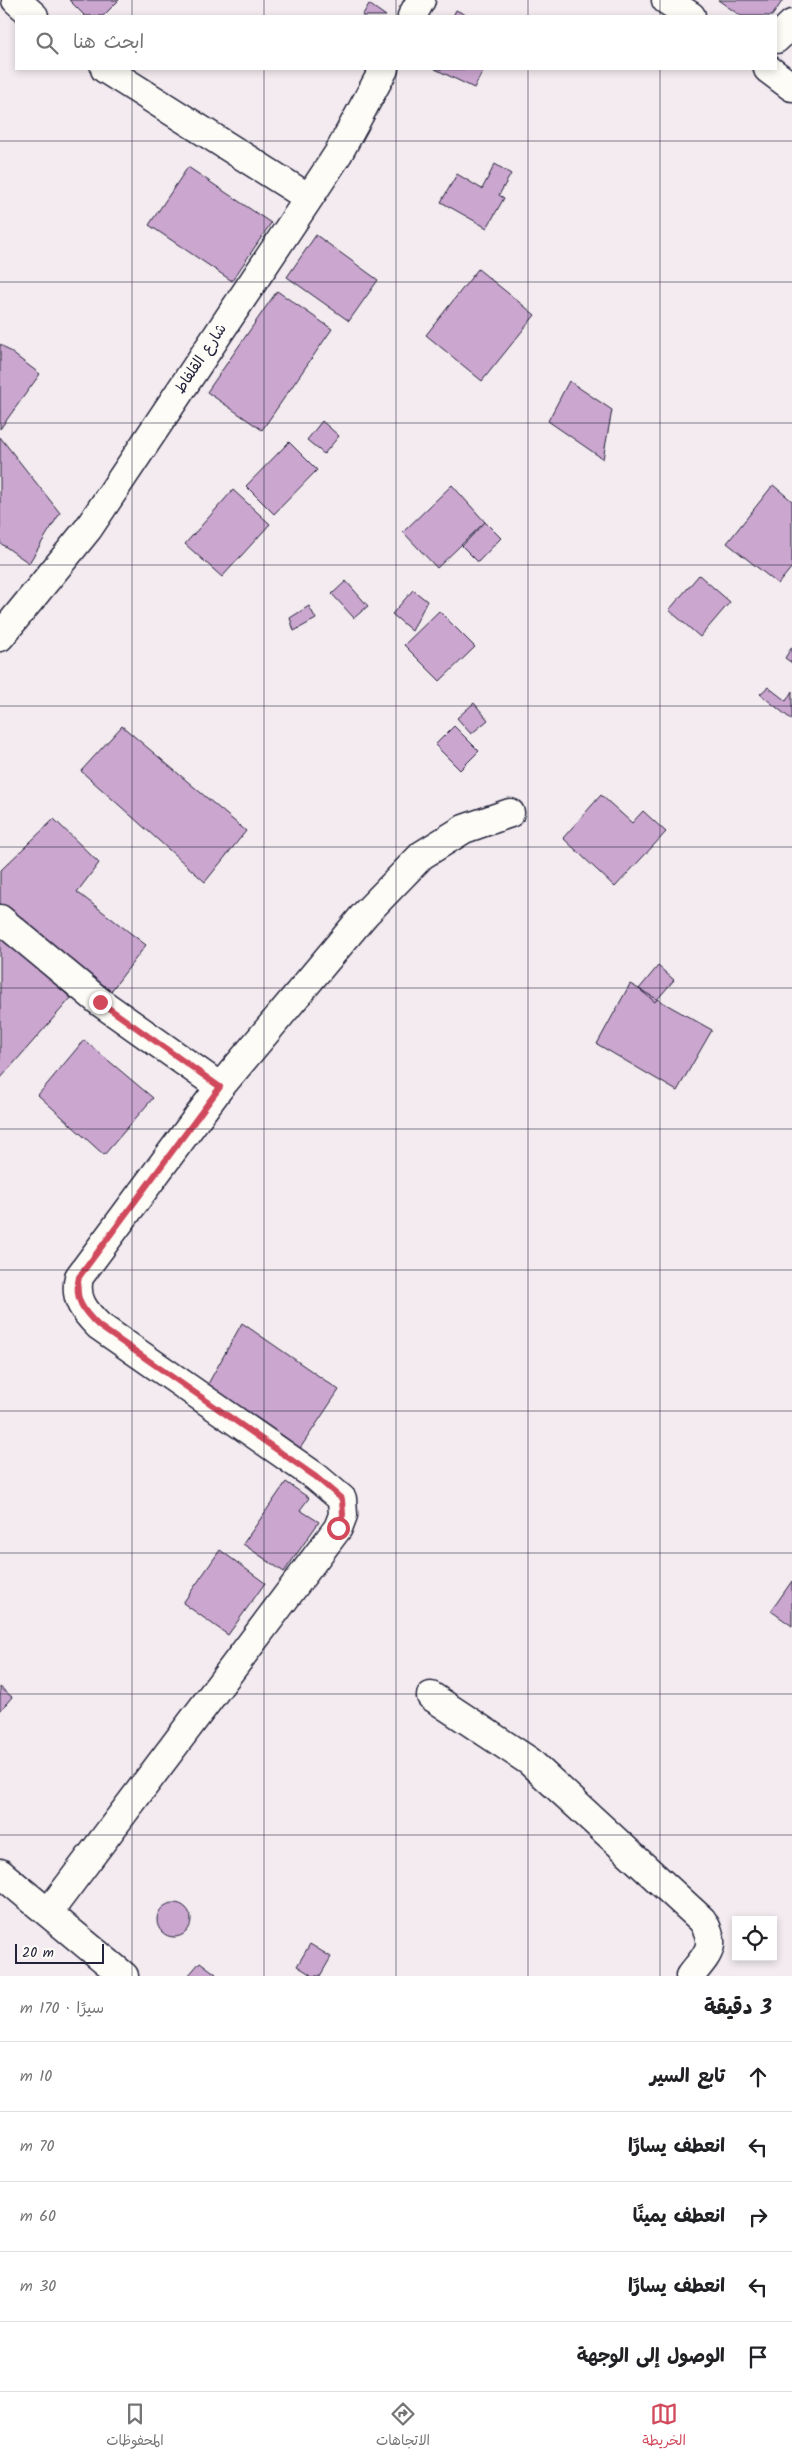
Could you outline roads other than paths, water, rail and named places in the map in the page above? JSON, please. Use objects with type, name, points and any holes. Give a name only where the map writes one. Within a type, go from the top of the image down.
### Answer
[{"type":"street","points":[[16,0],[33,15]]},
{"type":"street","points":[[413,15],[421,0]]},
{"type":"street","points":[[666,0],[689,15]]},
{"type":"street","points":[[777,38],[792,24]]},
{"type":"street","points":[[107,70],[309,198]]},
{"type":"street","name":"شارع القلفاط","points":[[0,637],[88,529],[338,154],[383,70]]},
{"type":"street","points":[[769,70],[792,87]]},
{"type":"street","points":[[48,1913],[338,1528],[343,1515],[342,1499],[316,1477],[99,1326],[80,1304],[76,1291],[79,1277],[220,1087],[365,914],[422,855],[464,829],[510,813]]},
{"type":"street","points":[[0,919],[100,1002],[220,1087]]},
{"type":"street","points":[[431,1696],[529,1762],[702,1920],[711,1933],[711,1947],[690,1976]]},
{"type":"street","points":[[0,1873],[124,1976]]}]
